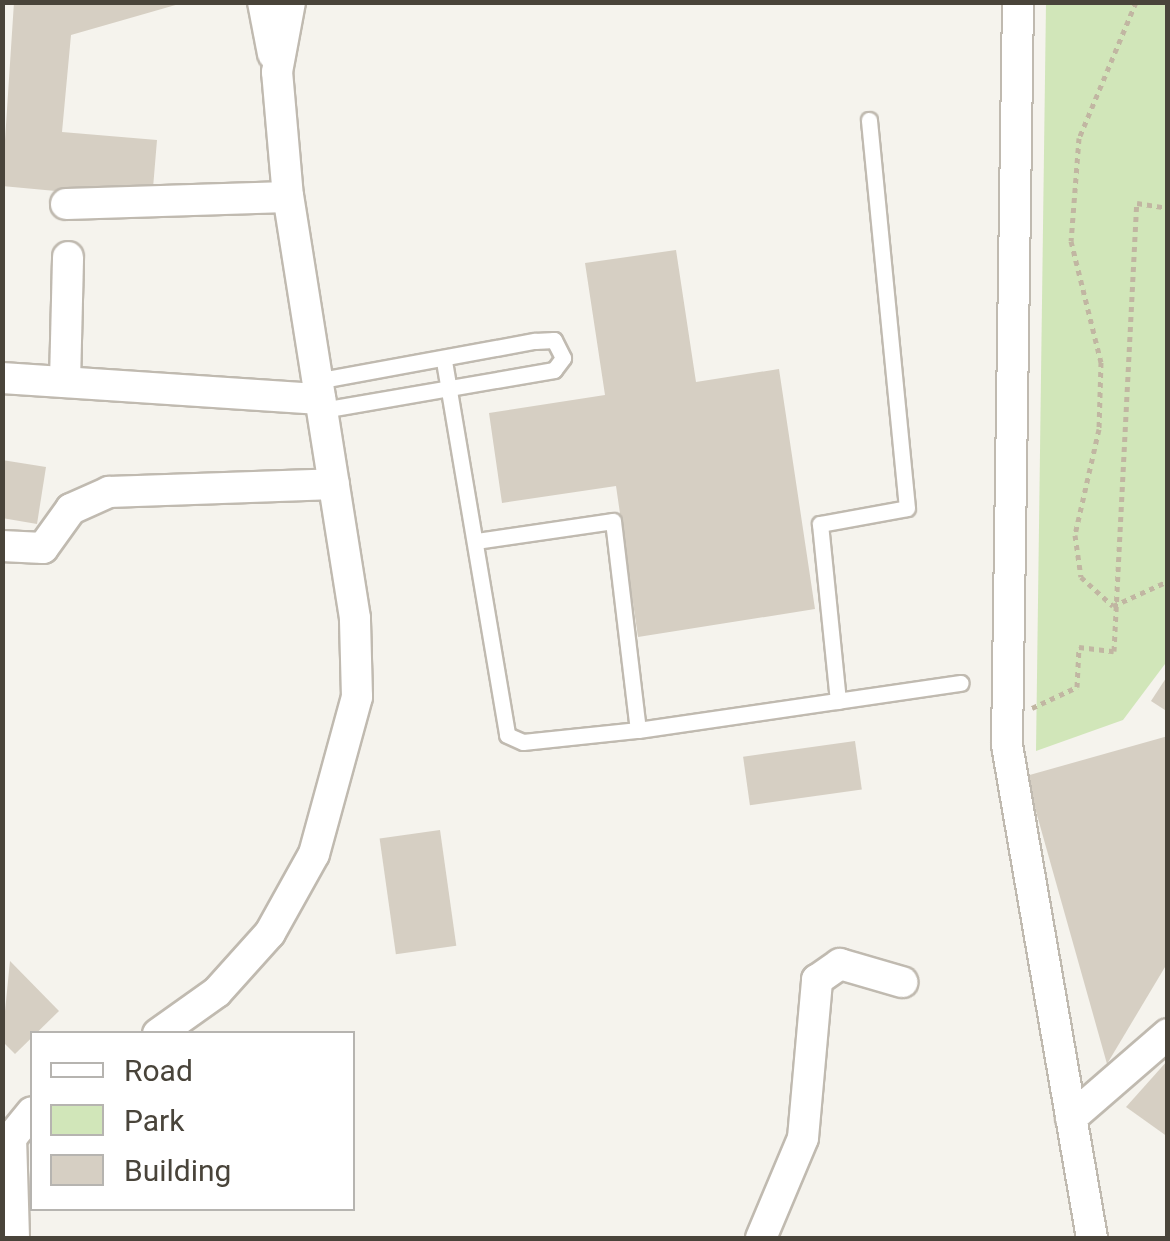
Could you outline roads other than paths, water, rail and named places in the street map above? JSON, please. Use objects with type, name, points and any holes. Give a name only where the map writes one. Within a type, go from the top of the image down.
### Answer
[{"type":"street","points":[[162,1031],[217,992],[270,933],[314,854],[357,696],[334,484],[288,197],[277,72],[263,2]]},
{"type":"street","points":[[277,72],[290,2]]},
{"type":"street","points":[[1018,2],[1007,720],[1092,1238]]},
{"type":"street","points":[[66,204],[288,197]]},
{"type":"street","points":[[65,382],[68,257]]},
{"type":"street","points":[[2,378],[320,397]]},
{"type":"street","points":[[2,546],[43,548],[71,510],[109,492],[334,484]]},
{"type":"street","points":[[760,1238],[803,1138],[817,980],[840,964],[902,982]]},
{"type":"street","points":[[1071,1118],[1167,1036]]},
{"type":"street","points":[[14,1238],[7,1140],[30,1114]]},
{"type":"lane","points":[[838,701],[820,524],[907,508],[869,120]]},
{"type":"lane","points":[[554,340],[563,358],[554,370],[449,388],[320,397],[444,362],[554,340]]},
{"type":"lane","points":[[444,362],[476,541],[498,722],[507,735],[523,742],[638,730],[961,683]]},
{"type":"lane","points":[[476,541],[613,520],[638,730]]}]
